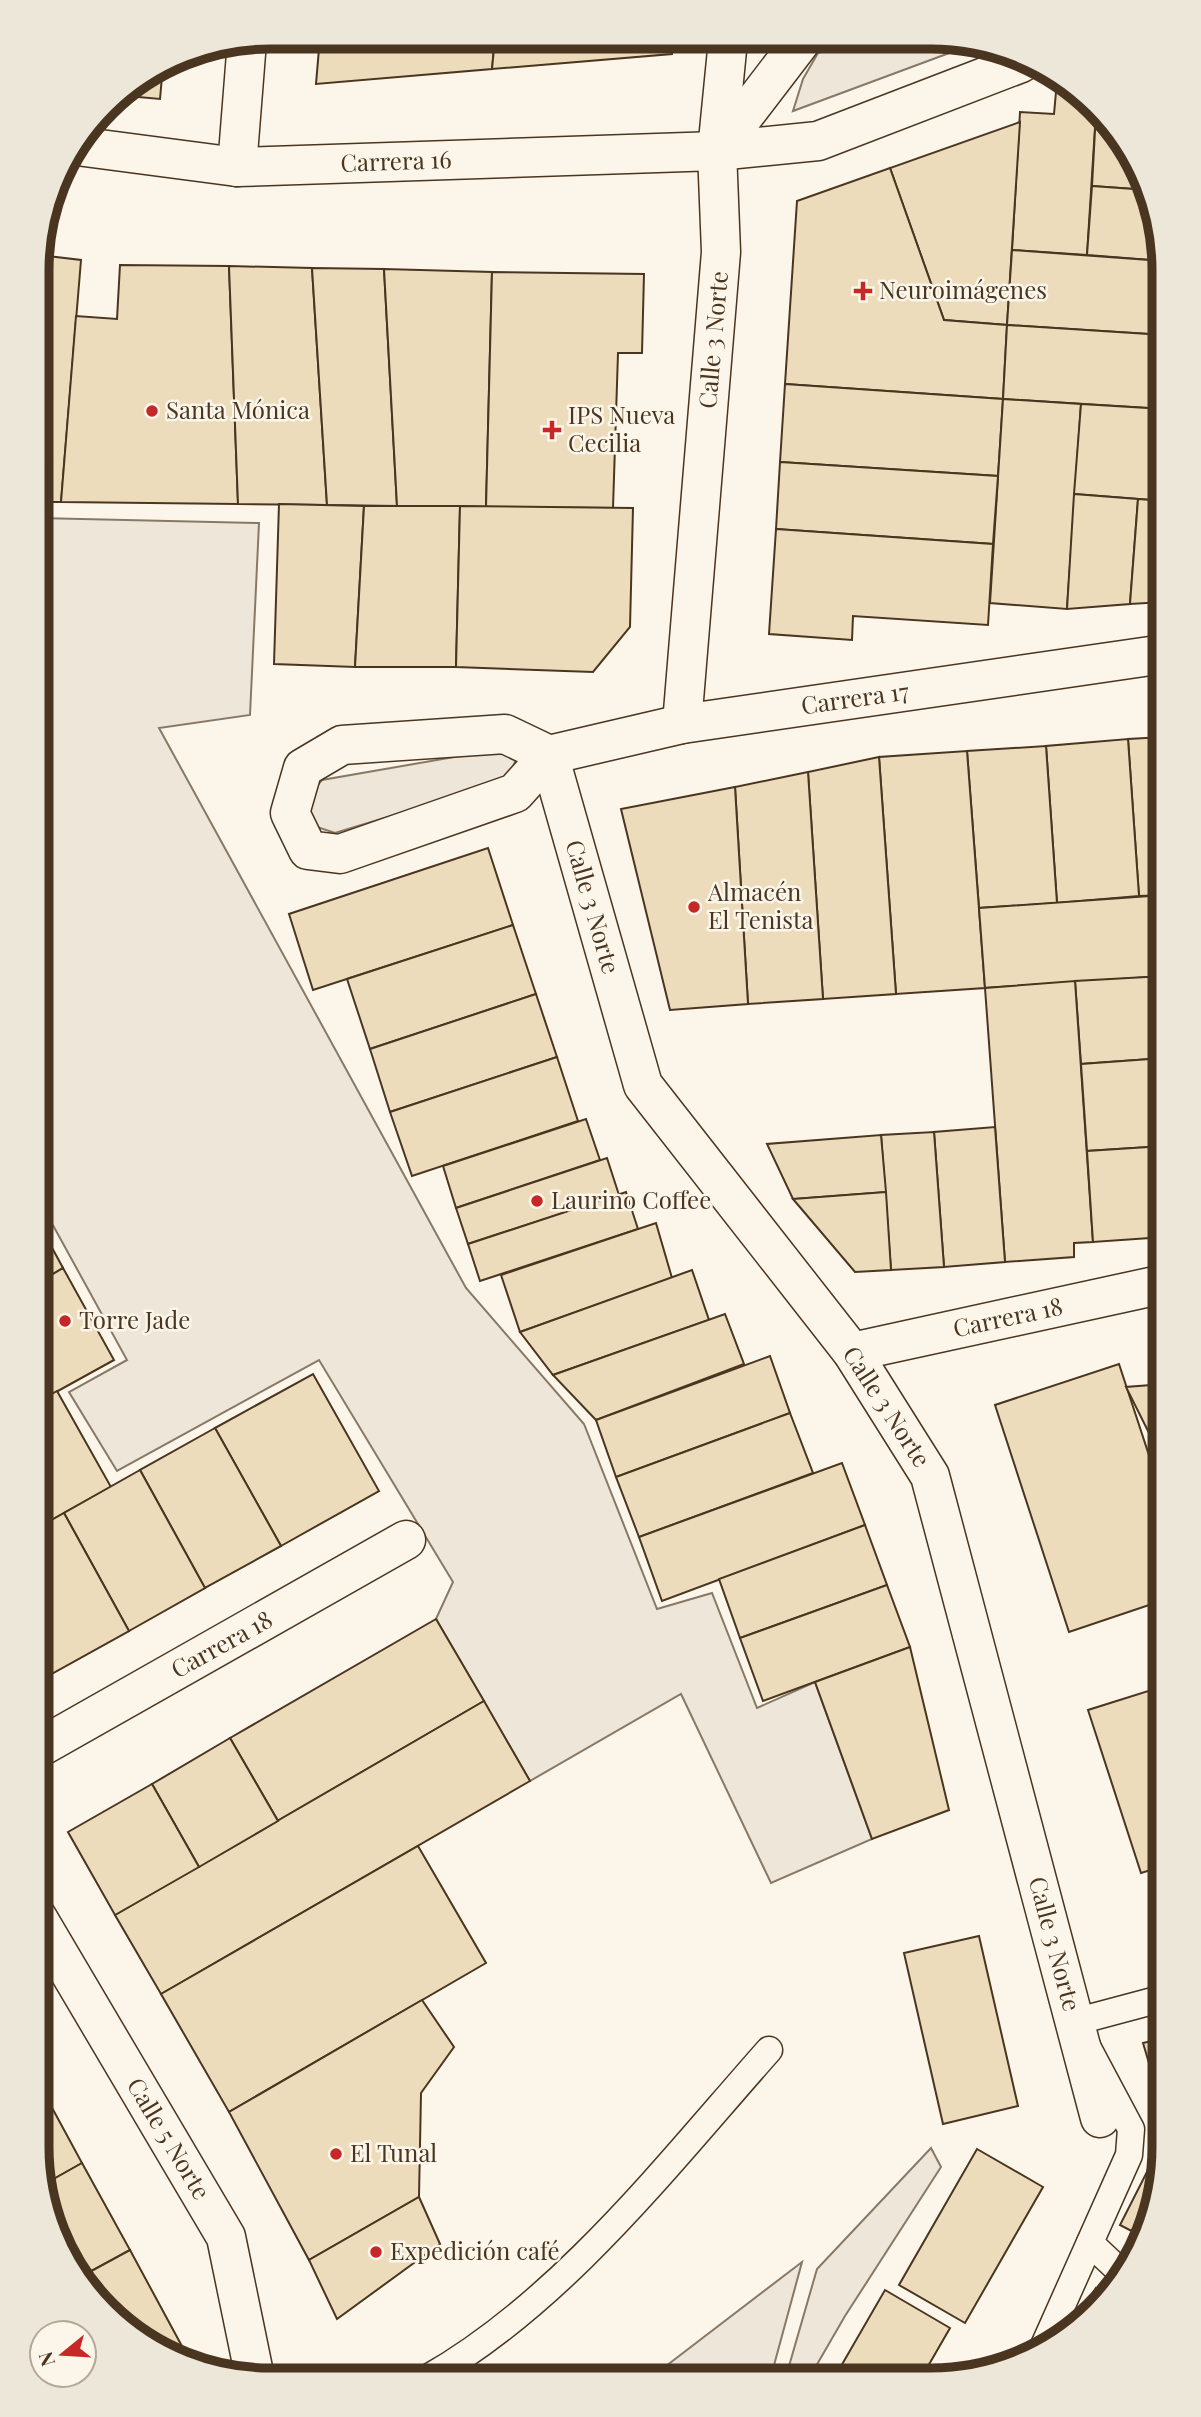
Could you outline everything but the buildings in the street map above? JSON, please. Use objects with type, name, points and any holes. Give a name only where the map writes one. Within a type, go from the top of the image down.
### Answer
[{"type":"street","name":"Calle 3 Norte","points":[[682,724],[721,252],[718,150],[727,49]]},
{"type":"street","points":[[718,150],[795,49]]},
{"type":"street","points":[[237,167],[246,51]]},
{"type":"street","name":"Carrera 16","points":[[86,147],[237,167],[718,150],[818,141],[1014,66]]},
{"type":"street","name":"Carrera 17","points":[[549,755],[682,724],[1152,656]]},
{"type":"street","points":[[505,734],[549,755],[515,793],[340,854],[308,850],[290,813],[303,768],[342,745],[505,734]]},
{"type":"street","name":"Calle 3 Norte","points":[[549,755],[643,1085],[852,1352],[930,1476],[1100,2118]]},
{"type":"street","name":"Carrera 18","points":[[852,1352],[1152,1287]]},
{"type":"street","name":"Carrera 18","points":[[49,1742],[406,1540]]},
{"type":"street","name":"Calle 5 Norte","points":[[49,1937],[226,2237],[252,2367]]},
{"type":"lane","points":[[1049,2334],[1129,2155],[1131,2129],[1074,2022],[1152,2001]]},
{"type":"lane","points":[[445,2368],[538,2299],[624,2213],[769,2050]]},
{"type":"lane","points":[[1090,2244],[1116,2267]]},
{"type":"shaded area","points":[[828,49],[956,50],[793,111],[803,79],[818,53]]},
{"type":"shaded area","points":[[49,518],[259,523],[250,715],[159,728],[466,1288],[584,1424],[657,1609],[712,1593],[757,1708],[815,1682],[872,1839],[771,1883],[681,1694],[530,1781],[436,1619],[453,1582],[319,1360],[117,1471],[69,1392],[127,1360],[49,1218]]},
{"type":"shaded area","points":[[500,749],[516,760],[506,781],[335,833],[311,825],[305,800],[322,780]]},
{"type":"shaded area","points":[[931,2148],[941,2167],[845,2316],[815,2368],[788,2368],[817,2269]]},
{"type":"shaded area","points":[[802,2262],[773,2368],[663,2368]]},
{"type":"place","name":"Neuroimágenes","points":[[863,291]]},
{"type":"place","name":"Santa Mónica","points":[[152,411]]},
{"type":"place","name":"IPS Nueva Cecilia","points":[[552,430]]},
{"type":"place","name":"Almacén El Tenista","points":[[694,907]]},
{"type":"place","name":"Laurino Coffee","points":[[537,1201]]},
{"type":"place","name":"Torre Jade","points":[[65,1321]]},
{"type":"place","name":"El Tunal","points":[[336,2154]]},
{"type":"place","name":"Expedición café","points":[[376,2252]]}]
